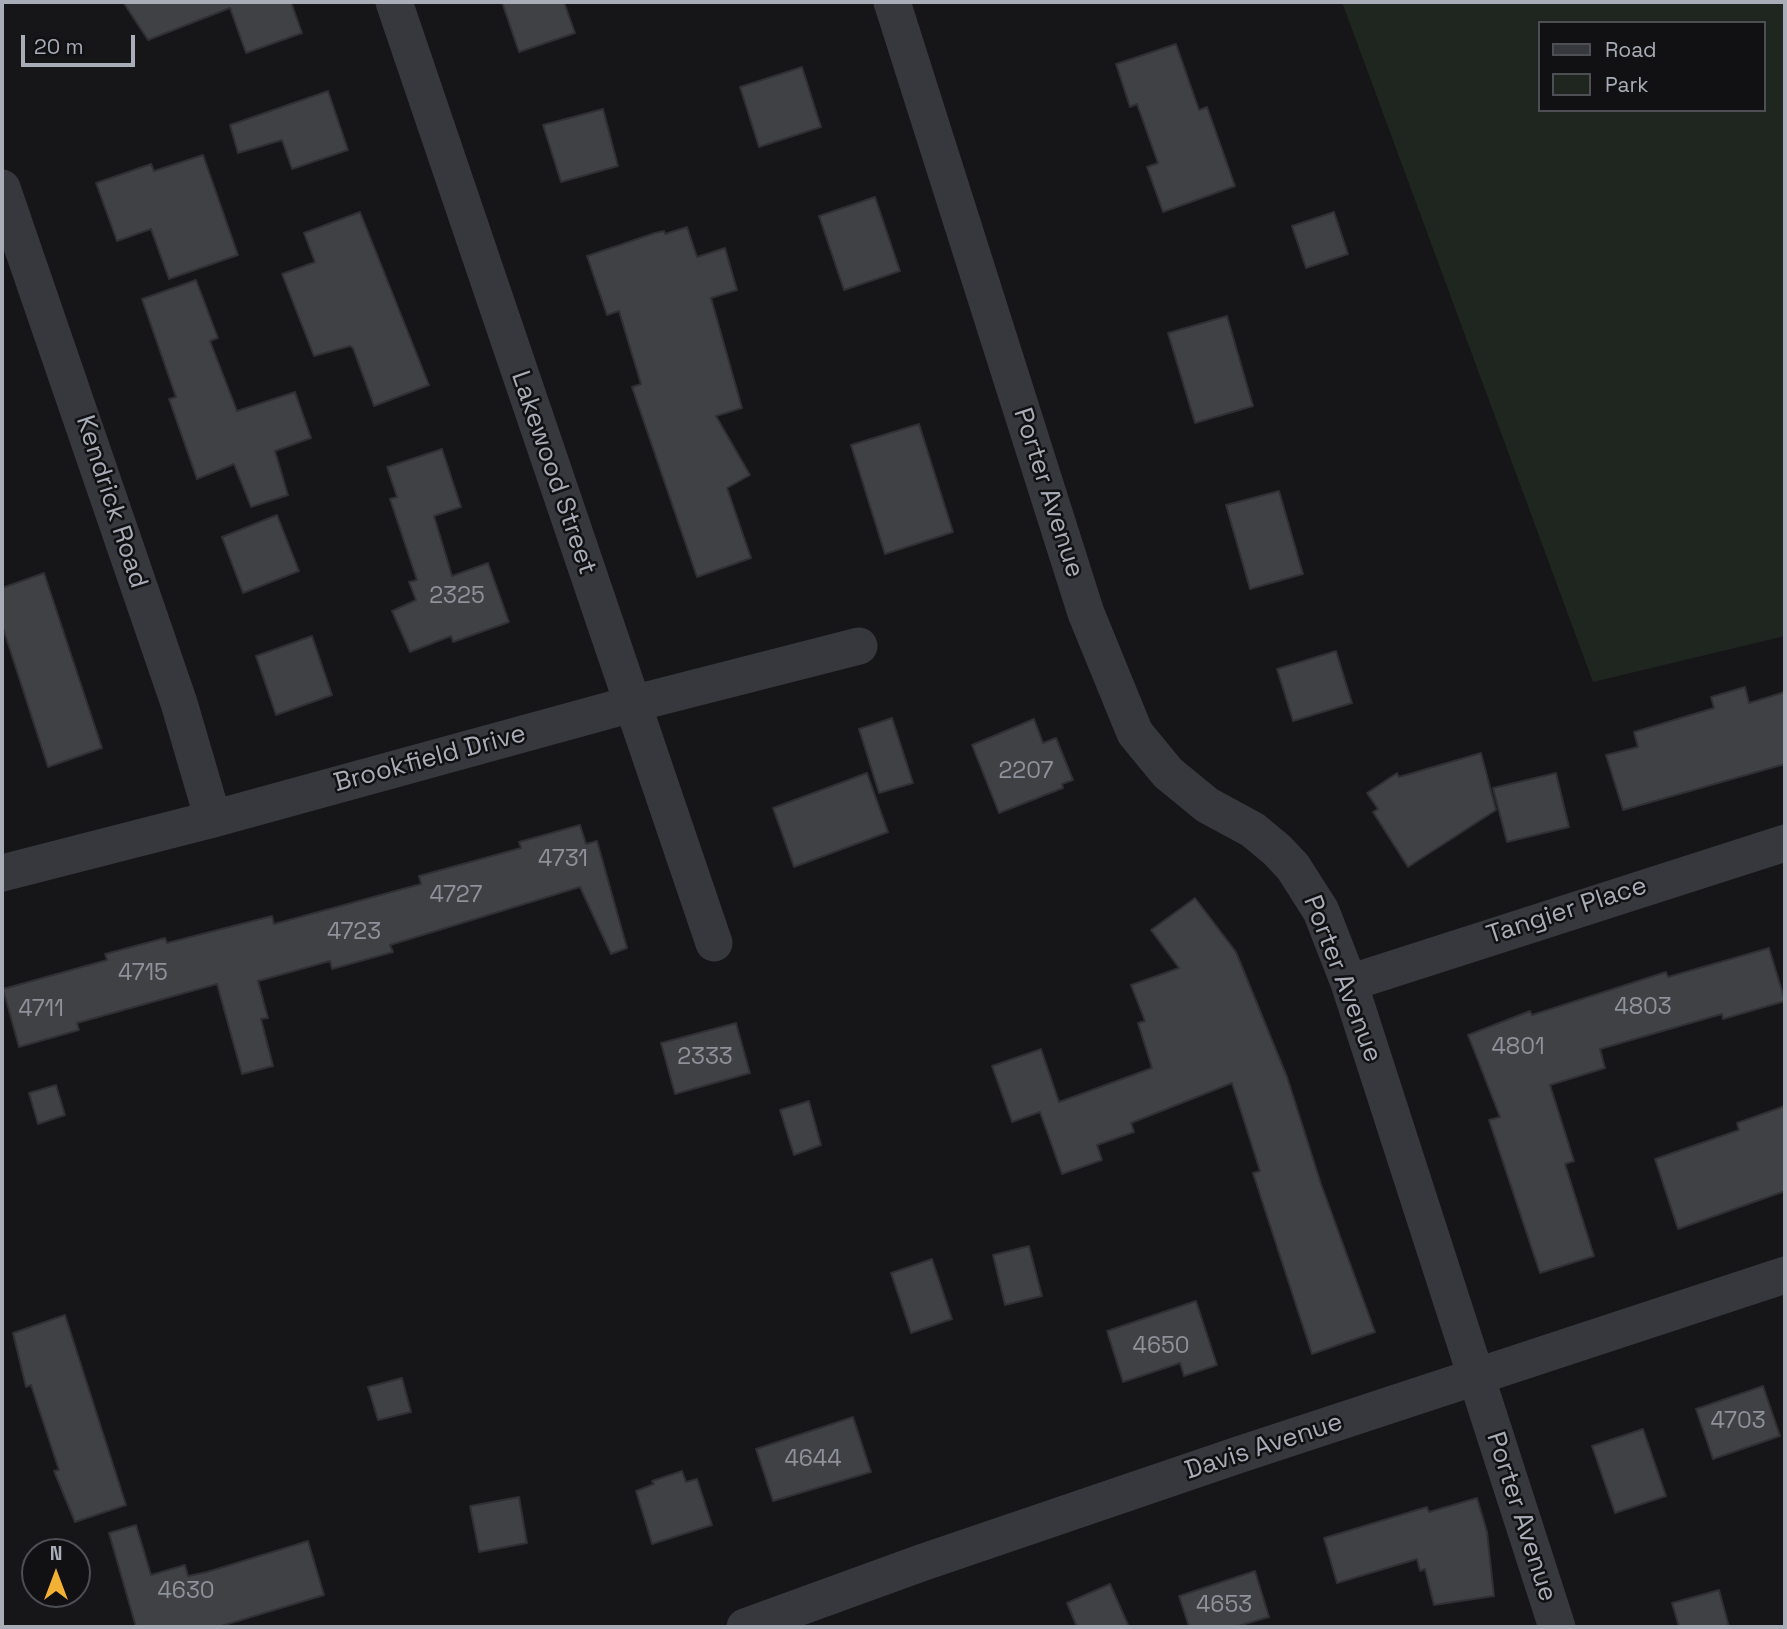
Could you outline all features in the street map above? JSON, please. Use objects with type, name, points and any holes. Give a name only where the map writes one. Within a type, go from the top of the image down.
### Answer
[{"type":"street","name":"Lakewood Street","points":[[394,2],[714,943]]},
{"type":"street","name":"Porter Avenue","points":[[892,2],[1086,613],[1135,733],[1168,773],[1207,805],[1253,830],[1293,867],[1321,911],[1349,983],[1557,1627]]},
{"type":"street","name":"Kendrick Road","points":[[2,188],[179,703],[213,819]]},
{"type":"street","name":"Brookfield Drive","points":[[2,873],[859,646]]},
{"type":"street","name":"Tangier Place","points":[[1349,983],[1785,843]]},
{"type":"street","name":"Davis Avenue","points":[[745,1627],[922,1563],[1475,1376],[1785,1275]]},
{"type":"green space","points":[[1342,2],[1785,2],[1785,636],[1593,682]]},
{"type":"building","points":[[123,2],[291,2],[302,33],[246,53],[230,8],[148,40]]},
{"type":"building","points":[[502,2],[564,2],[575,33],[519,52]]},
{"type":"building","points":[[1176,44],[1199,110],[1207,107],[1235,186],[1163,212],[1147,167],[1158,163],[1137,104],[1130,107],[1116,64]]},
{"type":"building","points":[[802,67],[821,127],[759,147],[740,87]]},
{"type":"building","points":[[328,91],[348,150],[292,169],[282,140],[238,153],[230,125]]},
{"type":"building","points":[[603,109],[618,166],[561,182],[543,125]]},
{"type":"building","points":[[203,155],[238,255],[169,279],[151,229],[117,241],[96,183],[151,164],[154,171]]},
{"type":"building","points":[[875,197],[900,271],[844,290],[819,216]]},
{"type":"building","points":[[360,212],[429,385],[374,406],[353,348],[350,346],[314,356],[282,274],[315,262],[304,233]]},
{"type":"building","points":[[1334,212],[1348,254],[1306,268],[1292,226]]},
{"type":"building","points":[[687,227],[697,257],[725,248],[737,290],[711,298],[742,408],[716,416],[750,475],[727,488],[751,558],[697,577],[632,387],[641,384],[619,311],[607,315],[587,256],[655,233],[664,231],[665,234]]},
{"type":"building","points":[[196,280],[218,338],[210,341],[237,411],[295,392],[311,438],[275,451],[288,495],[251,507],[234,464],[197,479],[169,399],[176,397],[142,299]]},
{"type":"building","points":[[1227,316],[1253,406],[1195,423],[1168,333]]},
{"type":"building","points":[[919,424],[953,532],[885,554],[851,445]]},
{"type":"building","points":[[442,449],[461,507],[434,516],[452,576],[488,563],[509,622],[453,642],[451,636],[410,652],[392,611],[416,600],[409,582],[417,580],[390,499],[397,497],[387,467]]},
{"type":"building","points":[[1279,491],[1303,574],[1250,589],[1226,505]]},
{"type":"building","points":[[277,515],[299,571],[243,593],[222,537]]},
{"type":"building","points":[[44,573],[102,748],[48,767],[2,625],[2,588]]},
{"type":"building","points":[[312,636],[332,695],[276,715],[256,656]]},
{"type":"building","points":[[1336,651],[1352,703],[1293,721],[1277,669]]},
{"type":"building","points":[[1745,687],[1749,703],[1785,692],[1785,764],[1623,810],[1606,755],[1638,747],[1634,732],[1714,708],[1711,697]]},
{"type":"building","points":[[892,718],[913,783],[879,793],[859,729]]},
{"type":"building","points":[[1034,719],[1043,743],[1056,738],[1073,780],[1062,784],[1063,788],[999,813],[972,745]]},
{"type":"building","points":[[1481,753],[1496,810],[1408,867],[1373,812],[1378,809],[1367,793],[1397,773],[1399,777]]},
{"type":"building","points":[[867,773],[888,832],[794,867],[773,808]]},
{"type":"building","points":[[1556,773],[1569,827],[1507,842],[1493,788]]},
{"type":"building","points":[[580,825],[586,844],[597,841],[627,948],[611,954],[580,887],[390,945],[393,952],[332,969],[330,961],[258,981],[268,1018],[261,1019],[273,1066],[242,1074],[217,984],[77,1023],[79,1030],[19,1047],[3,989],[107,960],[105,954],[165,938],[167,943],[272,916],[274,924],[421,884],[419,876],[521,848],[519,842]]},
{"type":"building","points":[[1195,898],[1236,952],[1287,1077],[1321,1184],[1375,1332],[1312,1354],[1253,1173],[1260,1171],[1232,1083],[1131,1123],[1134,1132],[1097,1145],[1102,1160],[1062,1174],[1040,1112],[1012,1122],[992,1066],[1041,1049],[1059,1102],[1152,1068],[1138,1023],[1145,1021],[1131,985],[1179,968],[1151,930]]},
{"type":"building","points":[[1769,948],[1785,1001],[1723,1019],[1722,1014],[1600,1049],[1605,1068],[1550,1085],[1574,1161],[1565,1164],[1594,1256],[1540,1273],[1489,1120],[1500,1117],[1468,1035],[1530,1011],[1532,1015],[1666,972],[1668,977]]},
{"type":"building","points":[[736,1023],[750,1073],[675,1094],[661,1043]]},
{"type":"building","points":[[56,1085],[65,1115],[38,1124],[29,1093]]},
{"type":"building","points":[[809,1101],[821,1145],[794,1155],[780,1110]]},
{"type":"building","points":[[1785,1106],[1785,1191],[1678,1229],[1655,1159],[1739,1130],[1737,1123]]},
{"type":"building","points":[[1029,1246],[1042,1296],[1005,1305],[993,1255]]},
{"type":"building","points":[[932,1259],[952,1319],[911,1333],[891,1273]]},
{"type":"building","points":[[1196,1301],[1217,1365],[1184,1376],[1180,1363],[1123,1382],[1107,1331]]},
{"type":"building","points":[[65,1315],[126,1505],[75,1522],[54,1471],[59,1470],[31,1385],[26,1387],[13,1333]]},
{"type":"building","points":[[402,1378],[411,1412],[378,1420],[368,1387]]},
{"type":"building","points":[[1763,1386],[1780,1436],[1713,1459],[1696,1409]]},
{"type":"building","points":[[853,1417],[871,1472],[773,1501],[756,1449]]},
{"type":"building","points":[[1643,1429],[1666,1496],[1615,1513],[1592,1446]]},
{"type":"building","points":[[682,1471],[686,1482],[697,1479],[712,1525],[652,1544],[636,1491],[654,1484],[652,1481]]},
{"type":"building","points":[[519,1497],[527,1543],[479,1552],[470,1506]]},
{"type":"building","points":[[1477,1498],[1487,1532],[1494,1596],[1434,1605],[1425,1569],[1420,1571],[1417,1559],[1337,1583],[1324,1538],[1427,1507],[1429,1512]]},
{"type":"building","points":[[136,1525],[151,1575],[185,1565],[188,1576],[207,1572],[308,1541],[324,1595],[218,1627],[136,1627],[109,1533]]},
{"type":"building","points":[[1255,1571],[1269,1617],[1235,1627],[1189,1627],[1179,1596]]},
{"type":"building","points":[[1110,1584],[1129,1627],[1077,1627],[1067,1603]]},
{"type":"building","points":[[1719,1590],[1729,1627],[1679,1627],[1672,1603]]}]
